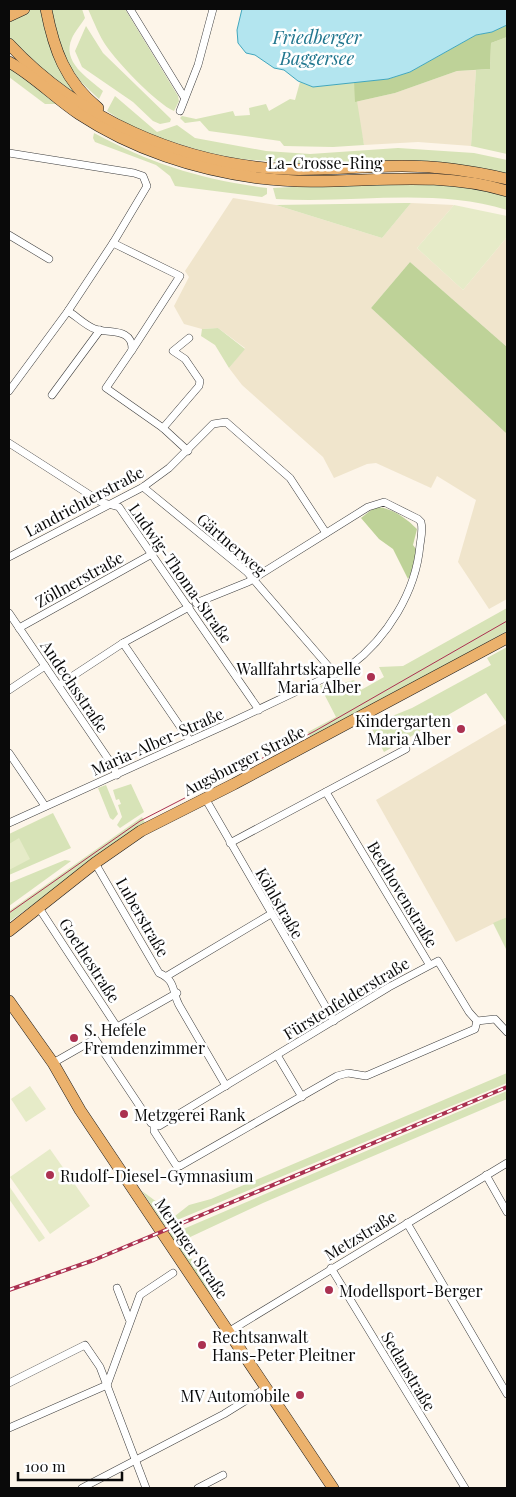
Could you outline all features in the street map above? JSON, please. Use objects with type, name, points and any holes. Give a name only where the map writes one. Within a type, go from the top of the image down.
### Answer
[{"type":"main road","points":[[9,16],[24,9]]},
{"type":"main road","points":[[46,9],[55,49],[67,75],[83,95],[115,122]]},
{"type":"main road","points":[[9,44],[57,87],[98,115],[115,122]]},
{"type":"main road","points":[[9,55],[21,69]]},
{"type":"main road","points":[[9,62],[21,69]]},
{"type":"main road","name":"La-Crosse-Ring","points":[[21,69],[69,107],[106,131],[155,152],[203,168],[235,175],[285,181],[405,177],[442,179],[507,191]]},
{"type":"main road","name":"La-Crosse-Ring","points":[[115,122],[132,132],[182,151],[238,164],[280,169],[422,166],[468,171],[507,179]]},
{"type":"main road","name":"Augsburger Straße","points":[[10,929],[95,863],[141,831],[507,638]]},
{"type":"main road","name":"Meringer Straße","points":[[9,1000],[53,1063],[80,1110],[333,1488]]},
{"type":"street","points":[[130,9],[184,97]]},
{"type":"street","points":[[180,111],[198,65],[213,9]]},
{"type":"street","points":[[9,153],[134,173],[143,176],[147,186],[113,243],[68,311],[9,391]]},
{"type":"street","points":[[9,235],[49,259]]},
{"type":"street","points":[[113,243],[180,276],[106,388],[163,428],[188,451]]},
{"type":"street","points":[[68,311],[94,329],[118,331],[129,338],[132,350]]},
{"type":"street","points":[[52,395],[100,330]]},
{"type":"street","points":[[163,428],[199,386],[200,381],[193,369],[173,351],[189,338]]},
{"type":"street","name":"Landrichterstraße","points":[[9,557],[143,487],[188,451],[213,424],[226,422],[290,478],[326,533]]},
{"type":"street","name":"Ludwig-Thoma-Straße","points":[[9,443],[101,502],[119,507],[152,554],[192,605],[259,710]]},
{"type":"street","name":"Gärtnerweg","points":[[143,487],[253,579],[335,674]]},
{"type":"street","name":"Maria-Alber-Straße","points":[[9,823],[335,674],[366,653],[387,628],[400,608],[419,556],[422,527],[418,519],[384,502],[368,507],[326,533]]},
{"type":"street","points":[[59,685],[123,643],[192,605],[253,579],[326,533]]},
{"type":"street","name":"Zöllnerstraße","points":[[19,628],[152,554]]},
{"type":"street","name":"Andechsstraße","points":[[9,613],[59,685],[117,775]]},
{"type":"street","points":[[123,643],[190,741]]},
{"type":"street","points":[[9,690],[45,666]]},
{"type":"street","points":[[230,843],[406,749]]},
{"type":"street","points":[[9,753],[45,806]]},
{"type":"street","name":"Beethovenstraße","points":[[326,792],[429,964],[438,961],[469,1012],[477,1021]]},
{"type":"street","name":"Köhlstraße","points":[[205,798],[334,1021]]},
{"type":"street","name":"Luberstraße","points":[[95,863],[159,973],[167,976],[177,993],[179,1005],[226,1086]]},
{"type":"street","name":"Goethestraße","points":[[39,908],[117,1027],[177,993]]},
{"type":"street","points":[[167,976],[271,914]]},
{"type":"street","name":"Fürstenfelderstraße","points":[[154,1125],[159,1126],[429,964]]},
{"type":"street","points":[[53,1063],[95,1039],[154,1125],[154,1131],[176,1165],[180,1166],[337,1076],[348,1073],[366,1076],[475,1029],[477,1021],[495,1019],[507,1032]]},
{"type":"street","name":"Fürstenfelderstraße","points":[[278,1055],[302,1096]]},
{"type":"street","name":"Metzstraße","points":[[228,1332],[507,1163]]},
{"type":"street","points":[[486,1176],[507,1212]]},
{"type":"street","points":[[407,1223],[507,1394]]},
{"type":"street","name":"Sedanstraße","points":[[331,1268],[465,1488]]},
{"type":"street","points":[[9,1428],[107,1385],[129,1320],[140,1295],[174,1273]]},
{"type":"street","points":[[117,1288],[129,1320]]},
{"type":"street","points":[[9,1383],[85,1345],[100,1367],[134,1461],[146,1488]]},
{"type":"street","points":[[82,1488],[223,1415],[266,1388]]},
{"type":"street","points":[[198,1488],[223,1475]]},
{"type":"shaded area","points":[[476,70],[471,146],[418,142],[364,145],[355,102],[395,93],[457,71]]},
{"type":"shaded area","points":[[233,198],[276,205],[382,238],[411,203],[454,205],[417,248],[463,290],[507,237],[507,347],[410,262],[371,308],[507,434],[507,599],[489,609],[458,562],[476,500],[437,476],[431,488],[376,463],[367,464],[334,478],[323,457],[242,385],[229,368],[245,348],[218,328],[202,329],[184,324],[174,306],[189,277],[185,271]]},
{"type":"shaded area","points":[[507,723],[507,917],[456,942],[376,800]]},
{"type":"green space","points":[[28,9],[43,9],[84,100],[45,71],[9,37],[9,19]]},
{"type":"green space","points":[[51,9],[82,9],[85,18],[72,38],[70,55],[78,69],[103,91],[99,99],[81,82],[62,55]]},
{"type":"green space","points":[[88,9],[125,9],[178,96],[179,101],[174,111],[148,92],[112,54]]},
{"type":"green space","points":[[507,25],[507,37],[491,43],[490,69],[457,71],[395,93],[355,102],[354,82],[388,79],[410,72],[476,35],[492,32]]},
{"type":"green space","points":[[86,26],[103,53],[171,119],[170,122],[160,124],[153,121],[133,102],[82,67],[75,51]]},
{"type":"green space","points":[[507,37],[507,154],[471,146],[476,70],[490,69],[491,43]]},
{"type":"green space","points":[[9,66],[58,104],[45,104],[9,77]]},
{"type":"green space","points":[[300,82],[313,87],[354,82],[364,145],[333,147],[284,146],[280,141],[209,131],[200,121],[185,123],[180,118],[182,116],[196,119],[233,111],[235,116],[250,115],[249,108],[266,104],[269,111],[290,99],[295,100]]},
{"type":"green space","points":[[115,96],[157,132],[177,125],[195,138],[266,151],[310,154],[398,148],[474,153],[507,160],[507,174],[430,161],[313,164],[239,159],[205,152],[163,139],[125,123],[107,111]]},
{"type":"green space","points":[[94,133],[136,154],[157,162],[199,175],[267,188],[267,194],[262,197],[175,186],[170,176],[156,165],[95,142],[93,138]]},
{"type":"green space","points":[[398,181],[454,185],[507,195],[507,210],[450,199],[276,199],[273,188]]},
{"type":"green space","points":[[411,203],[382,238],[276,205]]},
{"type":"green space","points":[[454,205],[507,216],[507,237],[463,290],[417,248]]},
{"type":"green space","points":[[410,262],[507,347],[507,434],[371,308]]},
{"type":"green space","points":[[218,328],[245,349],[229,368],[215,345],[201,336],[202,329]]},
{"type":"green space","points":[[375,507],[381,507],[398,514],[417,529],[413,545],[416,549],[415,566],[408,579],[393,549],[379,539],[361,518]]},
{"type":"green space","points":[[507,608],[507,631],[311,739],[308,732],[336,717],[320,686],[337,679],[343,683],[354,680],[361,690],[384,677],[379,667],[403,666]]},
{"type":"green space","points":[[507,647],[507,723],[486,693],[384,752],[370,725],[412,708],[491,665],[487,658]]},
{"type":"green space","points":[[131,784],[144,812],[120,828],[117,825],[122,817],[118,805],[121,804],[119,799],[116,800],[113,790]]},
{"type":"green space","points":[[106,785],[118,814],[113,820],[110,818],[98,788]]},
{"type":"green space","points":[[53,813],[71,848],[9,875],[9,834]]},
{"type":"green space","points":[[142,817],[145,823],[9,922],[9,911]]},
{"type":"green space","points":[[19,838],[30,859],[9,870],[9,844]]},
{"type":"green space","points":[[65,860],[71,861],[9,906],[9,883]]},
{"type":"green space","points":[[507,917],[507,951],[493,923]]},
{"type":"green space","points":[[507,1073],[507,1083],[177,1220],[175,1216],[189,1205],[211,1199]]},
{"type":"green space","points":[[30,1086],[46,1109],[26,1122],[11,1099]]},
{"type":"green space","points":[[507,1091],[507,1099],[263,1203],[186,1239],[181,1230]]},
{"type":"green space","points":[[50,1149],[90,1206],[50,1234],[10,1177]]},
{"type":"green space","points":[[9,1186],[45,1238],[39,1242],[9,1199]]},
{"type":"green space","points":[[142,1191],[165,1208],[173,1222],[165,1226]]},
{"type":"green space","points":[[176,1230],[221,1313],[169,1233]]},
{"type":"water","name":"Friedberger Baggersee","points":[[242,9],[507,9],[507,25],[492,32],[476,35],[410,72],[388,79],[313,87],[298,81],[284,70],[274,68],[255,55],[246,53],[238,43],[237,30]]},
{"type":"tram line","points":[[9,913],[140,821],[315,731],[507,621]]},
{"type":"railway","points":[[9,1290],[94,1260],[507,1087]]},
{"type":"place","name":"Wallfahrtskapelle Maria Alber","points":[[371,677]]},
{"type":"place","name":"Kindergarten Maria Alber","points":[[461,729]]},
{"type":"place","name":"S. Hefele Fremdenzimmer","points":[[74,1038]]},
{"type":"place","name":"Metzgerei Rank","points":[[124,1114]]},
{"type":"place","name":"Rudolf-Diesel-Gymnasium","points":[[50,1175]]},
{"type":"place","name":"Modellsport-Berger","points":[[329,1290]]},
{"type":"place","name":"Rechtsanwalt Hans-Peter Pleitner","points":[[202,1345]]},
{"type":"place","name":"MV Automobile","points":[[300,1395]]}]
